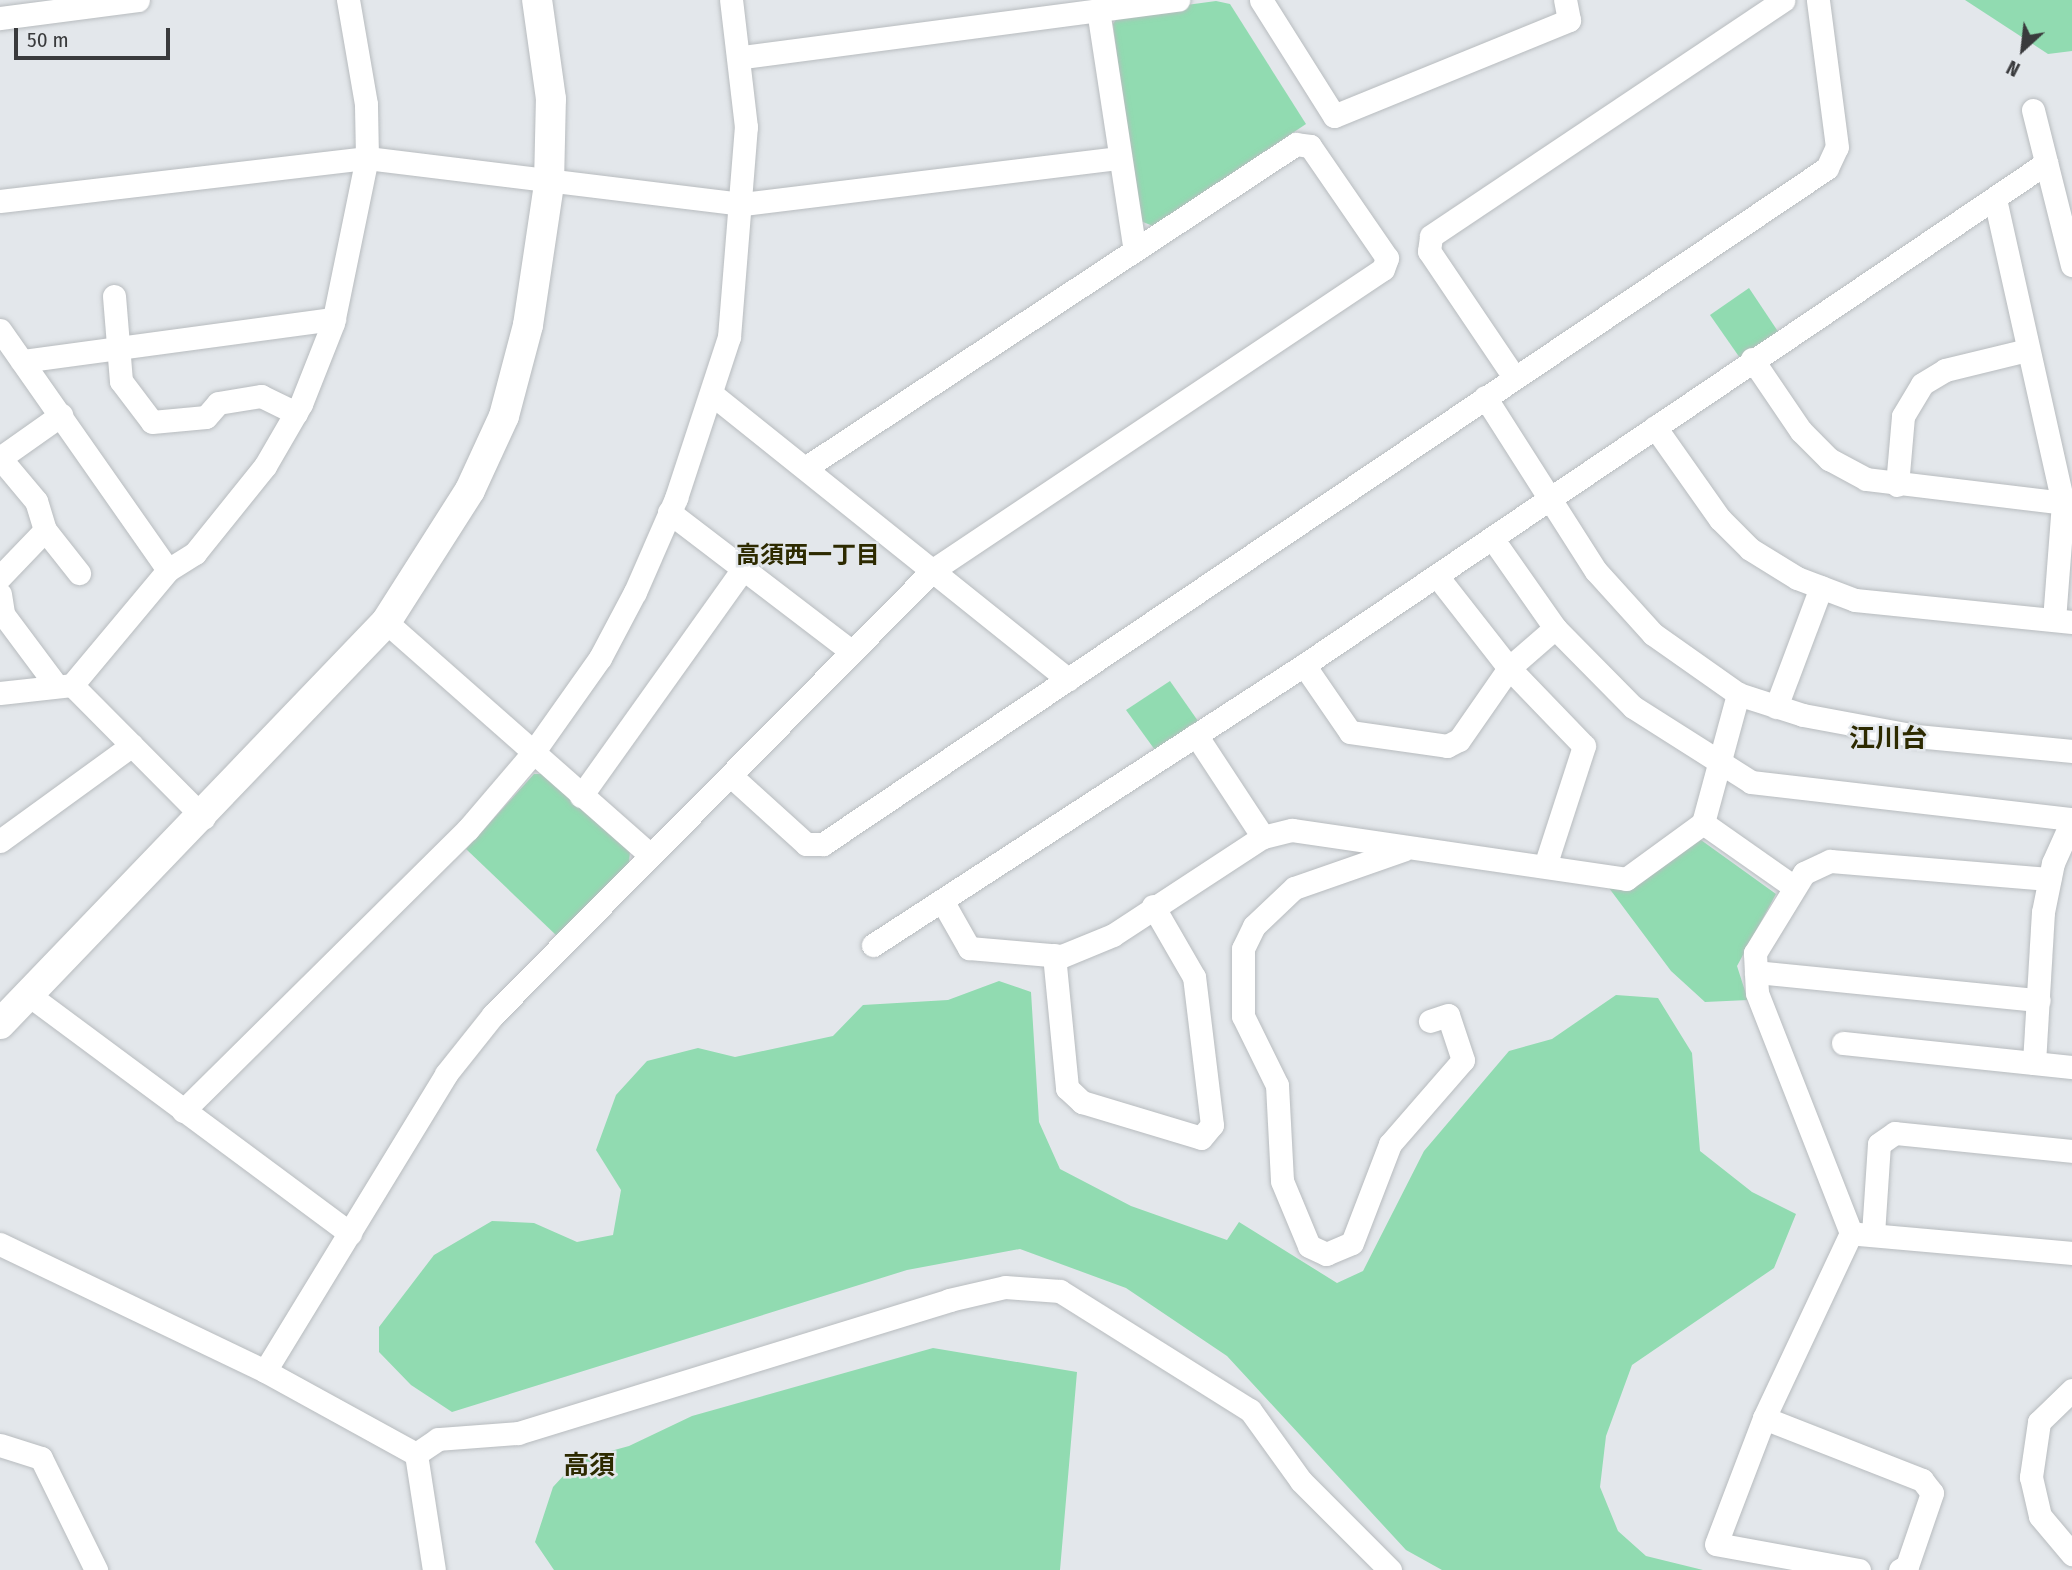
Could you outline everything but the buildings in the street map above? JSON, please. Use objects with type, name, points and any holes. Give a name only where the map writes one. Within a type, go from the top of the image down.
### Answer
[{"type":"street","points":[[0,18],[138,0]]},
{"type":"street","points":[[0,693],[64,685],[168,570],[202,544],[265,466],[296,413],[334,319],[367,158],[366,104],[348,0]]},
{"type":"street","points":[[0,1024],[204,818],[387,622],[452,522],[504,416],[528,325],[549,184],[551,99],[537,0]]},
{"type":"street","points":[[183,1111],[468,829],[532,754],[600,657],[669,512],[713,395],[729,337],[743,204],[743,57],[731,0]]},
{"type":"street","points":[[743,57],[1178,0]]},
{"type":"street","points":[[1261,0],[1334,116],[1569,20],[1565,0]]},
{"type":"street","points":[[1514,377],[1429,251],[1431,236],[1783,0]]},
{"type":"street","points":[[731,776],[806,844],[824,844],[1827,168],[1837,147],[1818,0]]},
{"type":"street","points":[[1098,10],[1116,158],[1134,246]]},
{"type":"street","points":[[2033,110],[2072,265]]},
{"type":"street","points":[[265,1371],[446,1074],[648,853],[731,776],[933,570],[1383,269],[1387,258],[1310,146],[1296,144],[1134,246],[805,468]]},
{"type":"street","points":[[0,201],[367,158],[549,184],[743,204],[1116,158]]},
{"type":"street","points":[[873,945],[944,904],[1304,665],[1752,359],[2046,163]]},
{"type":"street","points":[[1655,427],[1743,541],[1821,587],[1855,600],[2063,621],[2063,503],[1995,199]]},
{"type":"street","points":[[114,296],[121,381],[152,422],[206,417],[218,403],[261,396],[296,413]]},
{"type":"street","points":[[22,361],[334,319]]},
{"type":"street","points":[[0,330],[168,570]]},
{"type":"street","points":[[1897,485],[1903,416],[1922,384],[1945,370],[2027,350]]},
{"type":"street","points":[[1752,359],[1829,459],[1866,479],[1897,485],[2063,503]]},
{"type":"street","points":[[713,395],[1068,679]]},
{"type":"street","points":[[1485,397],[1547,499],[1596,571],[1653,634],[1738,694],[1776,707],[1916,736],[2072,751]]},
{"type":"street","points":[[61,415],[0,458],[36,501],[45,530],[79,573]]},
{"type":"street","points":[[669,512],[852,652]]},
{"type":"street","points":[[0,578],[45,530]]},
{"type":"street","points":[[1492,538],[1555,628],[1633,707],[1751,782],[2072,820],[2049,879],[2034,1063]]},
{"type":"street","points":[[581,796],[743,569]]},
{"type":"street","points":[[1437,576],[1509,668],[1584,746],[1545,866]]},
{"type":"street","points":[[1776,707],[1821,587]]},
{"type":"street","points":[[0,594],[3,614],[64,685],[132,745],[204,818]]},
{"type":"street","points":[[387,622],[532,754],[648,853]]},
{"type":"street","points":[[1304,665],[1350,732],[1447,747],[1459,740],[1509,668],[1555,628]]},
{"type":"street","points":[[944,904],[969,948],[1054,956],[1113,935],[1153,906],[1263,837],[1292,830],[1406,849],[1626,879],[1703,824],[1738,694]]},
{"type":"street","points":[[1196,735],[1263,837]]},
{"type":"street","points":[[0,841],[132,745]]},
{"type":"street","points":[[1703,824],[1794,887]]},
{"type":"street","points":[[1406,849],[1294,888],[1254,926],[1243,949],[1243,1016],[1277,1085],[1282,1181],[1309,1245],[1326,1254],[1352,1243],[1390,1144],[1463,1060],[1448,1015],[1430,1021]]},
{"type":"street","points":[[1862,1234],[1756,992],[1755,953],[1804,873],[1830,862],[2049,879]]},
{"type":"street","points":[[1054,956],[1066,1088],[1082,1101],[1201,1138],[1212,1125],[1194,977],[1153,906]]},
{"type":"street","points":[[1756,972],[2039,1000]]},
{"type":"street","points":[[29,995],[350,1233]]},
{"type":"street","points":[[1843,1043],[2072,1067]]},
{"type":"street","points":[[1859,1570],[1716,1544],[1764,1418],[1862,1234],[1879,1143],[1895,1133],[2072,1151]]},
{"type":"street","points":[[1862,1234],[2072,1253]]},
{"type":"street","points":[[0,1244],[265,1371],[416,1454]]},
{"type":"street","points":[[416,1454],[438,1439],[518,1433],[949,1300],[1005,1287],[1060,1291],[1161,1360],[1250,1410],[1301,1481],[1390,1570]]},
{"type":"street","points":[[2072,1390],[2039,1423],[2031,1477],[2040,1516],[2072,1554]]},
{"type":"street","points":[[1764,1418],[1922,1480],[1932,1493],[1907,1566],[1900,1570]]},
{"type":"street","points":[[0,1445],[41,1458],[96,1570]]},
{"type":"street","points":[[416,1454],[434,1570]]},
{"type":"green space","points":[[1965,0],[2072,0],[2072,51],[2048,54]]},
{"type":"green space","points":[[1216,1],[1230,4],[1306,124],[1153,226],[1138,220],[1113,24],[1120,14]]},
{"type":"green space","points":[[1749,288],[1779,333],[1740,358],[1710,315]]},
{"type":"green space","points":[[1170,681],[1198,721],[1155,750],[1126,710]]},
{"type":"green space","points":[[534,774],[543,774],[630,851],[629,864],[557,936],[466,849]]},
{"type":"green space","points":[[1701,840],[1776,894],[1737,966],[1748,1000],[1705,1002],[1671,971],[1606,884],[1629,886]]},
{"type":"green space","points":[[999,981],[1031,992],[1039,1122],[1060,1169],[1131,1206],[1227,1240],[1239,1222],[1337,1283],[1363,1271],[1424,1151],[1509,1051],[1552,1039],[1616,995],[1658,998],[1692,1053],[1700,1151],[1752,1192],[1796,1214],[1774,1268],[1632,1365],[1606,1436],[1600,1487],[1618,1531],[1646,1556],[1703,1570],[1442,1570],[1406,1550],[1227,1356],[1126,1288],[1020,1249],[907,1270],[452,1412],[411,1385],[379,1352],[379,1327],[434,1255],[492,1221],[534,1223],[577,1242],[613,1235],[621,1190],[596,1150],[616,1095],[647,1061],[698,1048],[735,1057],[833,1036],[863,1005],[948,1000]]},
{"type":"green space","points":[[933,1348],[1077,1372],[1060,1570],[554,1570],[535,1542],[553,1487],[578,1460],[629,1446],[692,1416]]},
{"type":"district","name":"高須西一丁目","points":[[808,556]]},
{"type":"district","name":"江川台","points":[[1888,739]]},
{"type":"district","name":"高須","points":[[589,1466]]}]
